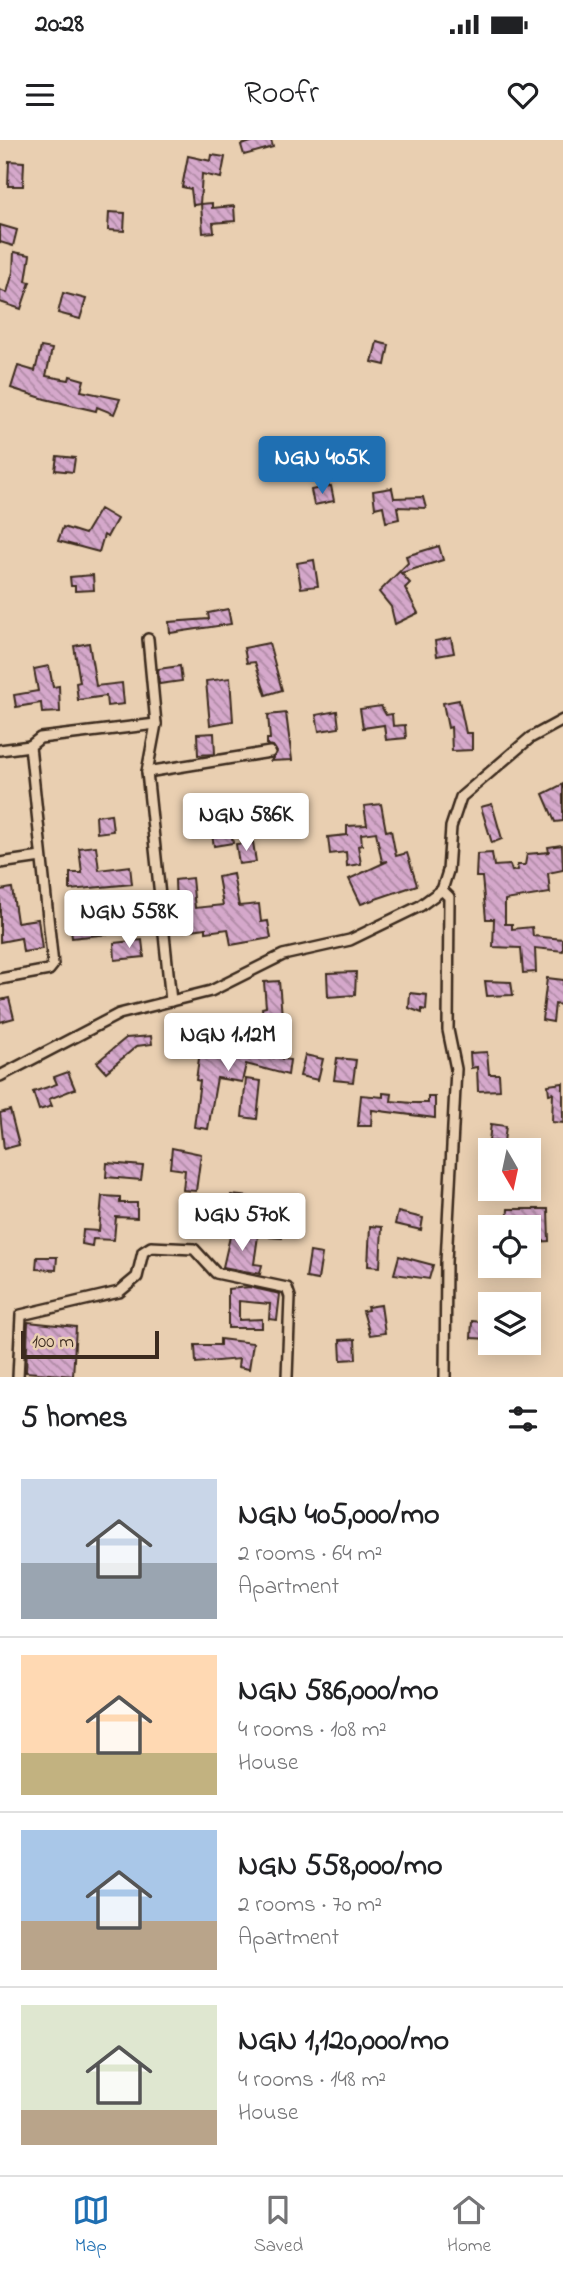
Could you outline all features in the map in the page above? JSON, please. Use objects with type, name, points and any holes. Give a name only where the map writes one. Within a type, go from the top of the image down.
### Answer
[{"type":"street","points":[[148,639],[156,724],[147,772],[171,1001]]},
{"type":"street","points":[[0,1076],[119,1014],[211,990],[283,955],[350,940],[420,906],[442,890],[448,871],[451,827],[461,797],[530,738],[563,719]]},
{"type":"street","points":[[0,750],[30,746],[40,738],[156,724]]},
{"type":"street","points":[[0,979],[52,968],[30,746]]},
{"type":"street","points":[[147,772],[270,752]]},
{"type":"street","points":[[0,863],[41,856]]},
{"type":"street","points":[[442,890],[449,897],[448,1030],[456,1069],[447,1236],[445,1377]]},
{"type":"street","points":[[18,1377],[21,1315],[119,1292],[137,1277],[143,1252],[151,1247],[194,1248],[216,1273],[287,1288],[290,1297],[286,1377]]},
{"type":"building","points":[[258,140],[271,140],[273,147],[244,155],[241,145]]},
{"type":"building","points":[[212,155],[225,157],[221,178],[202,174],[200,204],[193,205],[191,189],[182,187],[188,156],[211,161]]},
{"type":"building","points":[[9,161],[24,162],[23,186],[8,186]]},
{"type":"building","points":[[212,203],[212,208],[234,206],[235,221],[213,223],[214,232],[203,233],[201,204]]},
{"type":"building","points":[[109,212],[125,213],[124,231],[108,230]]},
{"type":"building","points":[[0,225],[17,230],[13,246],[0,242]]},
{"type":"building","points":[[14,252],[30,255],[26,281],[30,282],[21,309],[0,302],[0,290],[7,293],[13,272]]},
{"type":"building","points":[[63,293],[86,299],[80,319],[58,313]]},
{"type":"building","points":[[377,342],[389,345],[385,365],[372,362]]},
{"type":"building","points":[[41,347],[52,349],[46,376],[69,380],[70,376],[84,380],[81,391],[120,399],[114,414],[97,407],[96,411],[11,388],[18,366],[35,371]]},
{"type":"building","points":[[57,456],[75,458],[73,472],[55,470]]},
{"type":"building","points":[[331,486],[334,501],[314,505],[311,490]]},
{"type":"building","points":[[392,488],[394,498],[423,497],[426,508],[397,507],[399,519],[386,522],[383,506],[375,508],[373,491]]},
{"type":"building","points":[[100,509],[117,519],[107,537],[104,535],[99,552],[58,541],[63,527],[85,534]]},
{"type":"building","points":[[439,546],[443,560],[401,573],[410,583],[405,588],[418,613],[395,624],[391,607],[379,592],[408,563],[406,556]]},
{"type":"building","points":[[314,560],[318,586],[301,588],[297,563]]},
{"type":"building","points":[[93,575],[94,590],[75,591],[75,586],[71,586],[70,577]]},
{"type":"building","points":[[228,609],[231,624],[170,633],[169,622],[209,619],[208,613]]},
{"type":"building","points":[[451,638],[454,653],[437,656],[435,641]]},
{"type":"building","points":[[89,643],[96,686],[122,683],[124,704],[107,706],[106,696],[78,700],[76,683],[80,682],[74,646]]},
{"type":"building","points":[[269,643],[282,690],[266,695],[255,662],[247,663],[244,648]]},
{"type":"building","points":[[49,666],[53,687],[59,686],[60,712],[42,713],[41,703],[16,707],[14,695],[38,691],[34,669]]},
{"type":"building","points":[[180,666],[182,681],[159,684],[158,669]]},
{"type":"building","points":[[230,678],[233,721],[210,725],[206,681]]},
{"type":"building","points":[[459,700],[466,733],[472,733],[472,750],[452,751],[451,727],[448,728],[443,703]]},
{"type":"building","points":[[381,706],[386,715],[392,714],[393,726],[405,725],[406,738],[386,740],[384,725],[363,728],[360,709]]},
{"type":"building","points":[[337,711],[339,728],[319,731],[316,715]]},
{"type":"building","points":[[286,713],[292,760],[271,761],[277,752],[273,746],[267,745],[267,739],[270,739],[268,715]]},
{"type":"building","points":[[214,733],[215,754],[198,755],[197,734]]},
{"type":"building","points":[[563,784],[563,821],[555,822],[543,794]]},
{"type":"building","points":[[381,804],[386,831],[391,830],[396,856],[407,853],[417,885],[361,904],[349,879],[388,861],[382,862],[376,832],[361,834],[362,845],[358,846],[361,864],[347,866],[346,852],[330,854],[328,837],[347,835],[347,826],[367,825],[364,806]]},
{"type":"building","points":[[492,804],[502,839],[492,843],[481,807]]},
{"type":"building","points":[[111,814],[113,831],[97,833],[96,816]]},
{"type":"building","points":[[230,826],[233,843],[214,846],[211,829]]},
{"type":"building","points":[[253,842],[256,862],[239,864],[236,844]]},
{"type":"building","points":[[562,845],[563,870],[548,873],[550,893],[505,900],[505,924],[512,924],[512,929],[532,927],[533,936],[563,939],[563,951],[535,948],[536,972],[523,973],[521,948],[493,947],[494,919],[486,919],[482,877],[476,877],[477,854],[492,853],[494,866],[510,865],[512,871],[518,870],[517,865],[525,865],[527,854],[549,852],[548,847]]},
{"type":"building","points":[[96,846],[99,870],[130,866],[132,884],[70,890],[70,873],[82,873],[79,848]]},
{"type":"building","points":[[233,874],[239,906],[259,904],[261,922],[268,921],[271,938],[231,945],[228,929],[206,932],[206,928],[177,932],[175,880],[192,878],[195,908],[223,905],[218,877]]},
{"type":"building","points":[[12,888],[17,922],[38,919],[42,949],[23,952],[21,938],[0,942],[0,890]]},
{"type":"building","points":[[107,918],[108,934],[72,938],[70,922]]},
{"type":"building","points":[[142,940],[144,957],[115,960],[114,943]]},
{"type":"building","points":[[356,972],[355,995],[328,997],[327,973]]},
{"type":"building","points":[[547,978],[563,980],[563,1005],[555,1004],[553,1022],[542,1020]]},
{"type":"building","points":[[279,981],[282,1016],[263,1018],[262,1008],[266,1007],[264,982]]},
{"type":"building","points":[[485,981],[511,982],[513,995],[487,996]]},
{"type":"building","points":[[410,993],[427,995],[426,1010],[422,1009],[422,1013],[409,1008]]},
{"type":"building","points":[[9,998],[14,1018],[0,1022],[0,1000]]},
{"type":"building","points":[[151,1036],[152,1044],[137,1046],[106,1072],[97,1062],[126,1038]]},
{"type":"building","points":[[213,1044],[249,1047],[248,1052],[265,1057],[274,1058],[275,1052],[283,1053],[282,1059],[290,1060],[288,1075],[246,1064],[242,1082],[217,1078],[208,1129],[194,1127],[200,1081],[196,1080],[200,1051],[212,1052]]},
{"type":"building","points":[[487,1052],[489,1074],[499,1074],[500,1090],[478,1091],[477,1067],[471,1068],[470,1053]]},
{"type":"building","points":[[305,1055],[323,1059],[318,1080],[300,1076]]},
{"type":"building","points":[[337,1058],[356,1060],[353,1082],[334,1080]]},
{"type":"building","points":[[68,1072],[75,1089],[49,1099],[52,1106],[39,1110],[33,1092],[57,1084],[54,1077]]},
{"type":"building","points":[[246,1079],[261,1081],[257,1119],[242,1117]]},
{"type":"building","points":[[563,1083],[563,1123],[552,1122],[553,1093],[549,1094],[548,1085]]},
{"type":"building","points":[[383,1093],[392,1094],[391,1101],[412,1103],[428,1103],[428,1097],[435,1097],[435,1118],[372,1110],[371,1126],[358,1126],[361,1095],[383,1097]]},
{"type":"building","points":[[10,1110],[19,1145],[4,1149],[0,1113]]},
{"type":"building","points":[[491,1124],[506,1126],[504,1138],[489,1138]]},
{"type":"building","points":[[172,1148],[201,1154],[196,1191],[183,1190],[185,1170],[170,1168]]},
{"type":"building","points":[[107,1163],[143,1166],[141,1180],[106,1177]]},
{"type":"building","points":[[231,1195],[259,1198],[258,1213],[208,1208],[210,1199],[231,1202]]},
{"type":"building","points":[[102,1196],[120,1197],[120,1203],[137,1203],[137,1218],[116,1217],[114,1240],[93,1239],[92,1246],[82,1244],[83,1230],[99,1231]]},
{"type":"building","points":[[273,1206],[285,1208],[282,1238],[270,1237]]},
{"type":"building","points":[[508,1209],[548,1209],[549,1241],[541,1242],[541,1215],[508,1215]]},
{"type":"building","points":[[398,1212],[423,1218],[421,1230],[395,1224]]},
{"type":"building","points":[[370,1226],[382,1227],[380,1267],[368,1266]]},
{"type":"building","points":[[231,1232],[258,1236],[254,1264],[262,1265],[260,1274],[223,1267]]},
{"type":"building","points":[[310,1252],[322,1254],[318,1280],[306,1278]]},
{"type":"building","points":[[399,1256],[433,1265],[429,1279],[394,1274]]},
{"type":"building","points":[[37,1257],[57,1257],[56,1270],[36,1269]]},
{"type":"building","points":[[249,1287],[280,1294],[277,1320],[269,1319],[270,1304],[239,1301],[239,1320],[262,1319],[262,1328],[228,1328],[228,1289]]},
{"type":"building","points":[[381,1305],[385,1333],[370,1335],[363,1311],[368,1310],[367,1307]]},
{"type":"building","points":[[472,1321],[478,1322],[478,1338],[471,1338]]},
{"type":"building","points":[[28,1322],[76,1327],[73,1376],[26,1372]]},
{"type":"building","points":[[220,1339],[253,1343],[249,1369],[238,1367],[239,1359],[196,1363],[195,1345],[220,1345]]},
{"type":"building","points":[[355,1339],[356,1359],[341,1360],[340,1340]]}]
